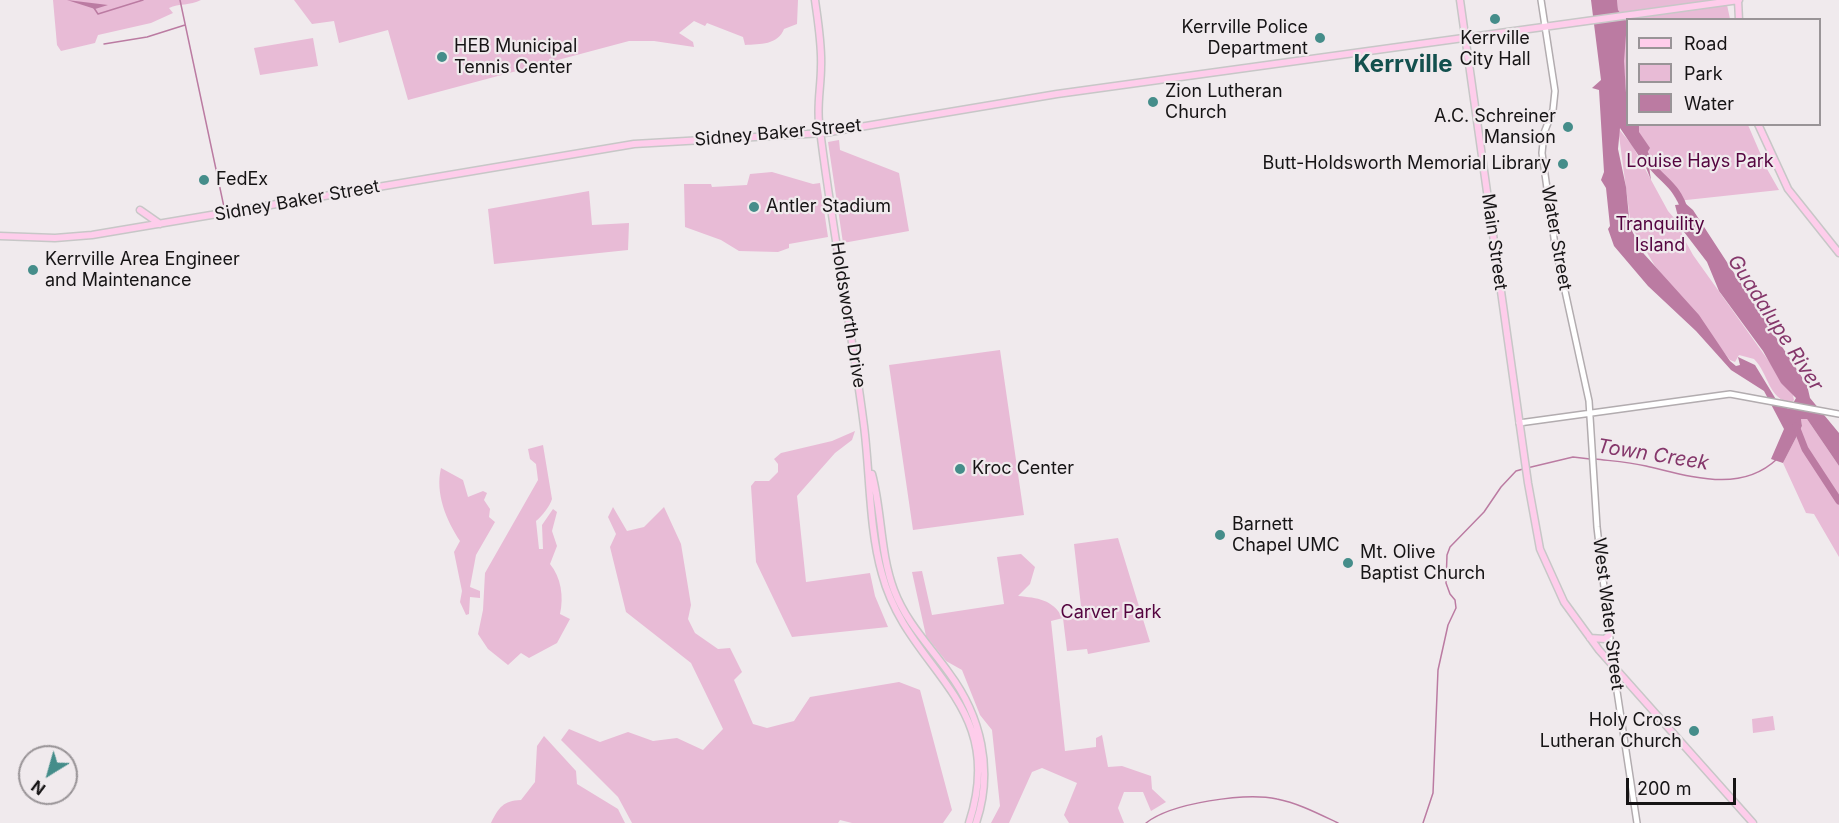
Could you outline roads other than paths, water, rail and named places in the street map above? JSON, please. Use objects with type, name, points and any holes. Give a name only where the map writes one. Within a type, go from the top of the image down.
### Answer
[{"type":"main road","name":"Holdsworth Drive","points":[[815,0],[821,47],[819,103],[821,134],[869,461],[880,569],[904,627],[957,695],[975,742],[977,789],[969,823]]},
{"type":"main road","name":"Main Street","points":[[1460,0],[1519,423],[1540,549],[1564,602],[1590,638],[1753,823]]},
{"type":"main road","name":"Sidney Baker Street","points":[[0,236],[76,237],[160,225],[634,144],[821,134],[1034,97],[1738,0]]},
{"type":"main road","points":[[1738,0],[1739,18]]},
{"type":"main road","points":[[1759,126],[1788,189],[1839,253]]},
{"type":"main road","points":[[140,210],[160,225]]},
{"type":"main road","name":"Holdsworth Drive","points":[[869,461],[878,495],[887,568],[897,598],[915,629],[963,692],[979,731],[985,766],[984,789],[976,823]]},
{"type":"main road","points":[[1590,638],[1605,639],[1610,634]]},
{"type":"street","name":"Water Street","points":[[1541,0],[1555,91],[1553,110],[1544,133],[1543,160],[1557,255],[1582,362],[1590,413],[1594,477]]},
{"type":"street","points":[[1519,423],[1730,394],[1839,414]]},
{"type":"street","name":"West Water Street","points":[[1594,477],[1597,527],[1613,665],[1637,823]]},
{"type":"water","points":[[67,0],[108,5],[95,9]]},
{"type":"water","points":[[1591,0],[1617,0],[1618,10],[1626,21],[1624,61],[1626,126],[1639,126],[1639,132],[1650,148],[1647,153],[1651,180],[1645,165],[1620,128],[1618,149],[1626,187],[1630,227],[1644,254],[1699,315],[1730,361],[1736,366],[1740,365],[1738,357],[1755,365],[1780,406],[1790,409],[1796,398],[1781,383],[1763,351],[1719,291],[1707,262],[1681,228],[1675,205],[1686,204],[1693,210],[1807,385],[1810,398],[1839,433],[1839,466],[1807,419],[1801,419],[1802,426],[1783,463],[1771,459],[1784,429],[1764,391],[1731,370],[1696,331],[1648,286],[1614,246],[1608,229],[1610,226],[1606,188],[1601,180],[1604,172],[1599,90],[1592,88],[1601,80]]},
{"type":"waterway","points":[[94,8],[98,14],[143,0]]},
{"type":"waterway","points":[[180,0],[224,207]]},
{"type":"waterway","points":[[104,44],[147,37],[185,25]]},
{"type":"waterway","name":"Guadalupe River","points":[[1645,154],[1677,193],[1685,212]]},
{"type":"waterway","name":"Guadalupe River","points":[[1796,426],[1805,449],[1839,501]]},
{"type":"waterway","name":"Town Creek","points":[[1527,468],[1573,457],[1590,459]]},
{"type":"waterway","name":"Town Creek","points":[[1595,459],[1714,479],[1747,476],[1763,470],[1777,459]]},
{"type":"waterway","name":"Town Creek","points":[[1423,823],[1433,793],[1438,670],[1448,625],[1456,608],[1455,600],[1446,583],[1447,555],[1450,547],[1484,512],[1501,487],[1516,471],[1523,469]]},
{"type":"waterway","name":"Town Creek","points":[[1146,823],[1158,816],[1190,805],[1247,797],[1285,801],[1338,823]]},
{"type":"place","name":"Kerrville City Hall","points":[[1495,19]]},
{"type":"place","name":"Kerrville Police Department","points":[[1320,38]]},
{"type":"place","name":"HEB Municipal Tennis Center","points":[[442,57]]},
{"type":"place","name":"Zion Lutheran Church","points":[[1153,102]]},
{"type":"place","name":"A.C. Schreiner Mansion","points":[[1568,127]]},
{"type":"place","name":"Butt-Holdsworth Memorial Library","points":[[1563,164]]},
{"type":"place","name":"FedEx","points":[[204,180]]},
{"type":"place","name":"Antler Stadium","points":[[754,207]]},
{"type":"place","name":"Kerrville Area Engineer and Maintenance","points":[[33,270]]},
{"type":"place","name":"Kroc Center","points":[[960,469]]},
{"type":"place","name":"Barnett Chapel UMC","points":[[1220,535]]},
{"type":"place","name":"Mt. Olive Baptist Church","points":[[1348,563]]},
{"type":"place","name":"Holy Cross Lutheran Church","points":[[1694,731]]},
{"type":"district","name":"Kerrville","points":[[1403,65]]},
{"type":"park label","name":"Louise Hays Park","points":[[1700,162]]},
{"type":"park label","name":"Tranquility Island","points":[[1660,235]]},
{"type":"park label","name":"Carver Park","points":[[1111,613]]}]
